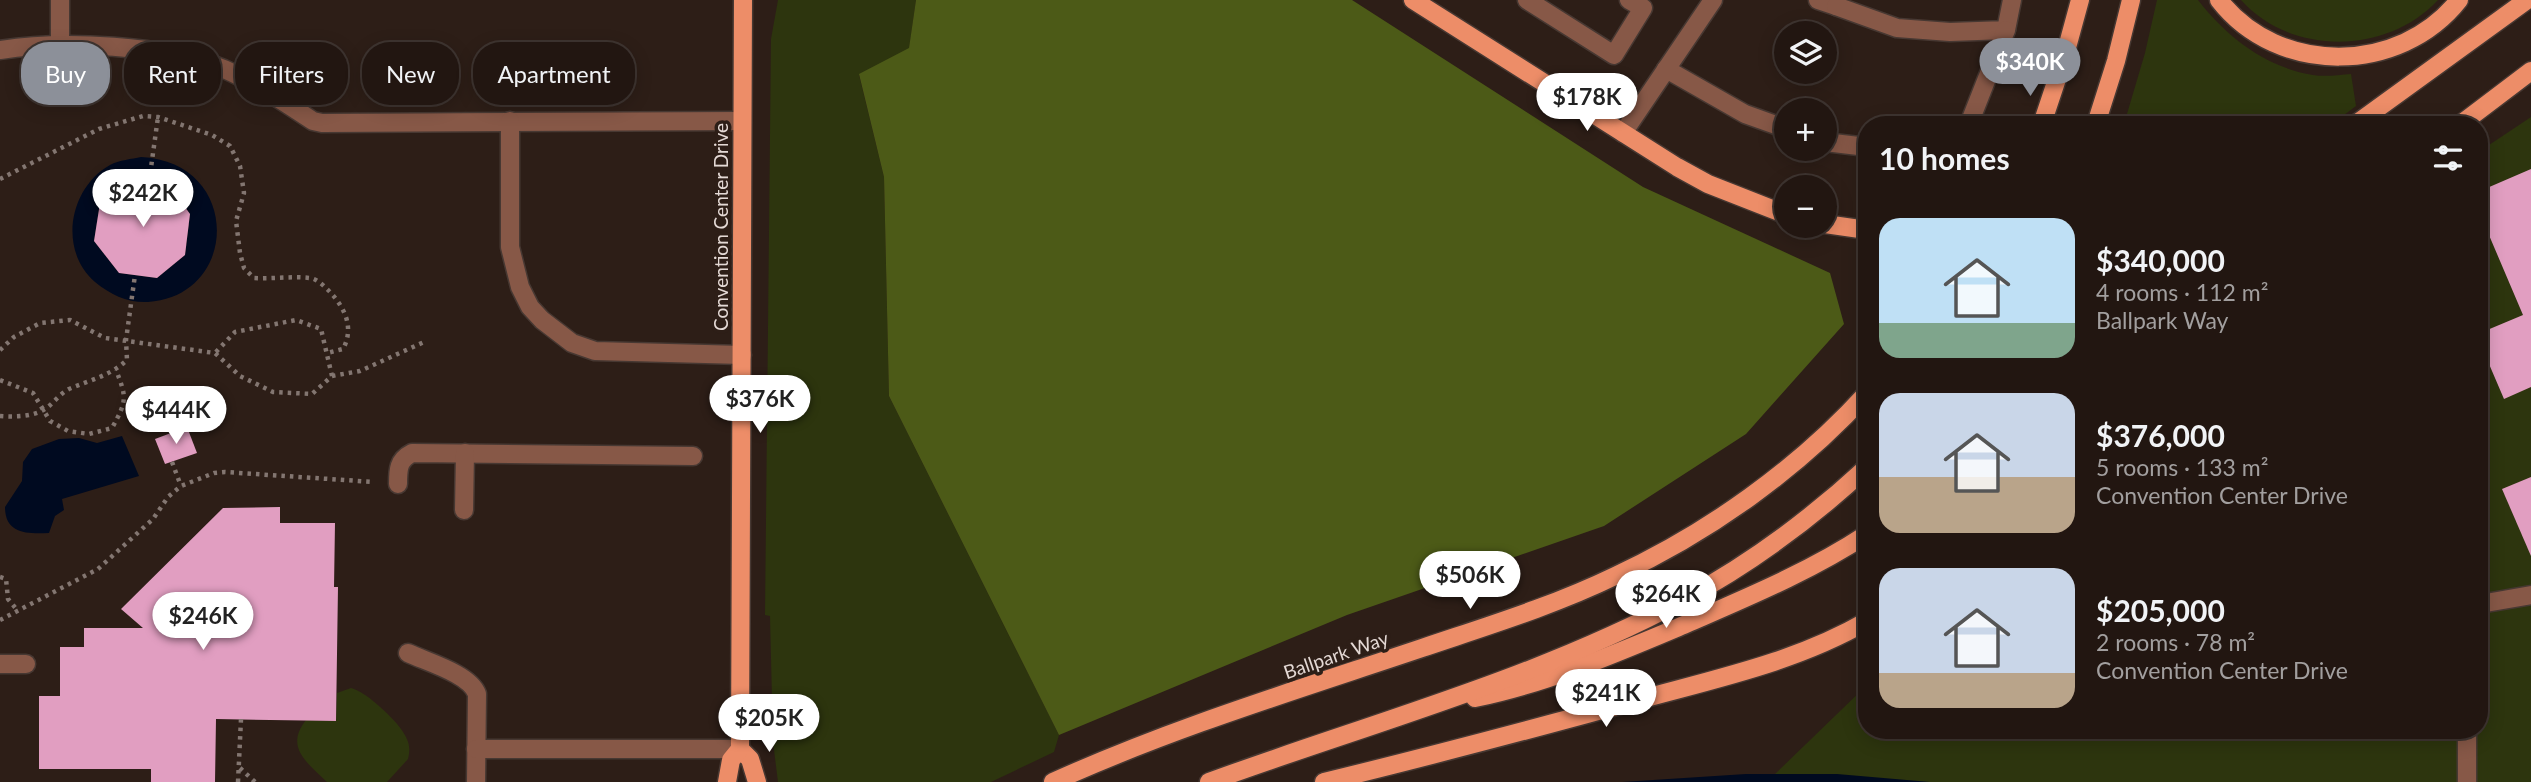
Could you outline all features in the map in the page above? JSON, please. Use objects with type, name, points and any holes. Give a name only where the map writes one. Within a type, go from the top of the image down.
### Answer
[{"type":"main road","name":"Convention Center Drive","points":[[727,782],[731,760],[740,749],[743,0]]},
{"type":"main road","points":[[1412,0],[1707,184],[1774,210]]},
{"type":"main road","points":[[2045,116],[2080,0]]},
{"type":"main road","points":[[2099,116],[2132,0]]},
{"type":"main road","points":[[2219,0],[2237,20],[2270,42],[2311,55],[2333,58],[2374,54],[2412,39],[2441,19],[2459,0]]},
{"type":"main road","points":[[2367,116],[2526,1]]},
{"type":"main road","points":[[2472,116],[2531,71]]},
{"type":"main road","points":[[1837,226],[1858,229]]},
{"type":"main road","name":"Ballpark Way","points":[[1053,782],[1150,740],[1520,615],[1616,576],[1698,530],[1744,499],[1814,445],[1858,402]]},
{"type":"main road","points":[[1209,782],[1416,711],[1569,654],[1612,635],[1684,600],[1775,543],[1858,475]]},
{"type":"main road","points":[[1416,711],[1501,693],[1604,659],[1756,594],[1858,539]]},
{"type":"main road","points":[[1324,782],[1452,751],[1771,664],[1825,643],[1858,626]]},
{"type":"main road","name":"Convention Center Drive","points":[[740,749],[750,759],[757,782]]},
{"type":"lane","points":[[60,0],[60,42]]},
{"type":"lane","points":[[1527,0],[1614,55],[1643,8],[1629,0]]},
{"type":"lane","points":[[1623,133],[1713,0]]},
{"type":"lane","points":[[1818,0],[1836,3],[1897,28],[1950,32],[2006,30]]},
{"type":"lane","points":[[1972,116],[2006,30],[2012,0]]},
{"type":"lane","points":[[0,50],[21,46]]},
{"type":"lane","points":[[110,47],[131,48],[192,58],[256,84],[313,121],[322,123],[743,121]]},
{"type":"lane","points":[[1666,69],[1745,114],[1774,124]]},
{"type":"lane","points":[[510,121],[510,247],[520,287],[530,307],[542,320],[572,343],[595,351],[741,355]]},
{"type":"lane","points":[[1837,143],[1858,146]]},
{"type":"lane","points":[[398,484],[399,463],[412,453],[693,456]]},
{"type":"lane","points":[[464,510],[465,453]]},
{"type":"lane","points":[[2488,603],[2531,596]]},
{"type":"lane","points":[[408,653],[462,677],[474,687],[477,694],[476,782]]},
{"type":"lane","points":[[0,664],[26,664]]},
{"type":"lane","points":[[2467,739],[2467,782]]},
{"type":"lane","points":[[476,749],[740,749]]},
{"type":"path","points":[[0,179],[99,129],[143,116],[158,117],[212,135],[230,146],[240,166],[244,193],[236,221],[244,268],[254,278],[312,278],[342,304],[347,316],[347,340],[343,349],[327,353]]},
{"type":"path","points":[[149,182],[158,117]]},
{"type":"path","points":[[0,416],[16,418],[44,410],[66,390],[90,383],[116,370],[127,359],[126,340],[135,275]]},
{"type":"path","points":[[0,350],[14,337],[40,323],[70,320],[105,338],[215,353],[240,376],[273,392],[312,394],[332,376],[360,371],[424,342]]},
{"type":"path","points":[[215,353],[235,332],[296,320],[321,329],[332,376]]},
{"type":"path","points":[[0,380],[33,393],[50,421],[68,431],[89,435],[112,428],[122,410],[125,393],[116,370]]},
{"type":"path","points":[[173,461],[181,486]]},
{"type":"path","points":[[0,620],[98,569],[153,520],[168,498],[181,486],[214,473],[374,482]]},
{"type":"path","points":[[0,577],[6,579],[8,600],[18,611]]},
{"type":"path","points":[[239,782],[241,719]]},
{"type":"path","points":[[239,768],[254,782]]},
{"type":"green space","points":[[778,0],[916,0],[909,49],[859,75],[884,177],[889,396],[1059,735],[1054,752],[991,782],[778,782],[773,742],[770,616],[765,615],[771,39]]},
{"type":"green space","points":[[916,0],[1352,0],[1643,187],[1830,273],[1844,324],[1746,434],[1604,526],[1347,615],[1059,735],[889,396],[884,177],[859,74],[909,48]]},
{"type":"green space","points":[[2157,0],[2198,0],[2234,38],[2263,58],[2295,71],[2318,76],[2351,74],[2356,106],[2343,116],[2126,116]]},
{"type":"green space","points":[[2241,0],[2438,0],[2417,18],[2393,31],[2366,39],[2339,42],[2312,39],[2286,31],[2262,18]]},
{"type":"green space","points":[[2531,117],[2531,782],[1770,782],[1775,774],[1858,694],[1858,739],[2488,739],[2488,146]]},
{"type":"green space","points":[[351,688],[382,708],[403,731],[407,740],[408,759],[387,782],[327,782],[306,761],[298,747],[297,739],[306,720],[336,721],[337,693]]},
{"type":"water","points":[[141,157],[174,164],[198,181],[212,203],[217,229],[213,255],[200,278],[178,294],[148,302],[120,297],[95,282],[83,269],[73,237],[77,204],[96,175],[110,165]],"holes":[[[129,179],[170,186],[190,214],[185,255],[157,278],[119,273],[94,241],[100,203]]]},
{"type":"water","points":[[122,436],[139,476],[62,499],[64,510],[55,516],[49,533],[25,532],[9,523],[5,507],[22,481],[23,462],[32,449],[59,439],[79,438],[97,443]]},
{"type":"water","points":[[1746,774],[1837,774],[1930,782],[1622,782]]},
{"type":"building","points":[[2531,169],[2531,387],[2504,399],[2488,362],[2488,330],[2523,315],[2488,233],[2488,188]]},
{"type":"building","points":[[129,179],[170,186],[190,214],[185,255],[157,278],[119,273],[94,241],[100,203]]},
{"type":"building","points":[[187,427],[197,453],[165,464],[155,439]]},
{"type":"building","points":[[2531,477],[2531,556],[2502,489]]},
{"type":"building","points":[[280,507],[280,523],[335,523],[334,587],[338,587],[336,721],[216,719],[215,782],[151,782],[151,769],[39,769],[39,696],[60,696],[60,647],[84,647],[84,628],[143,628],[121,609],[223,508]]}]
